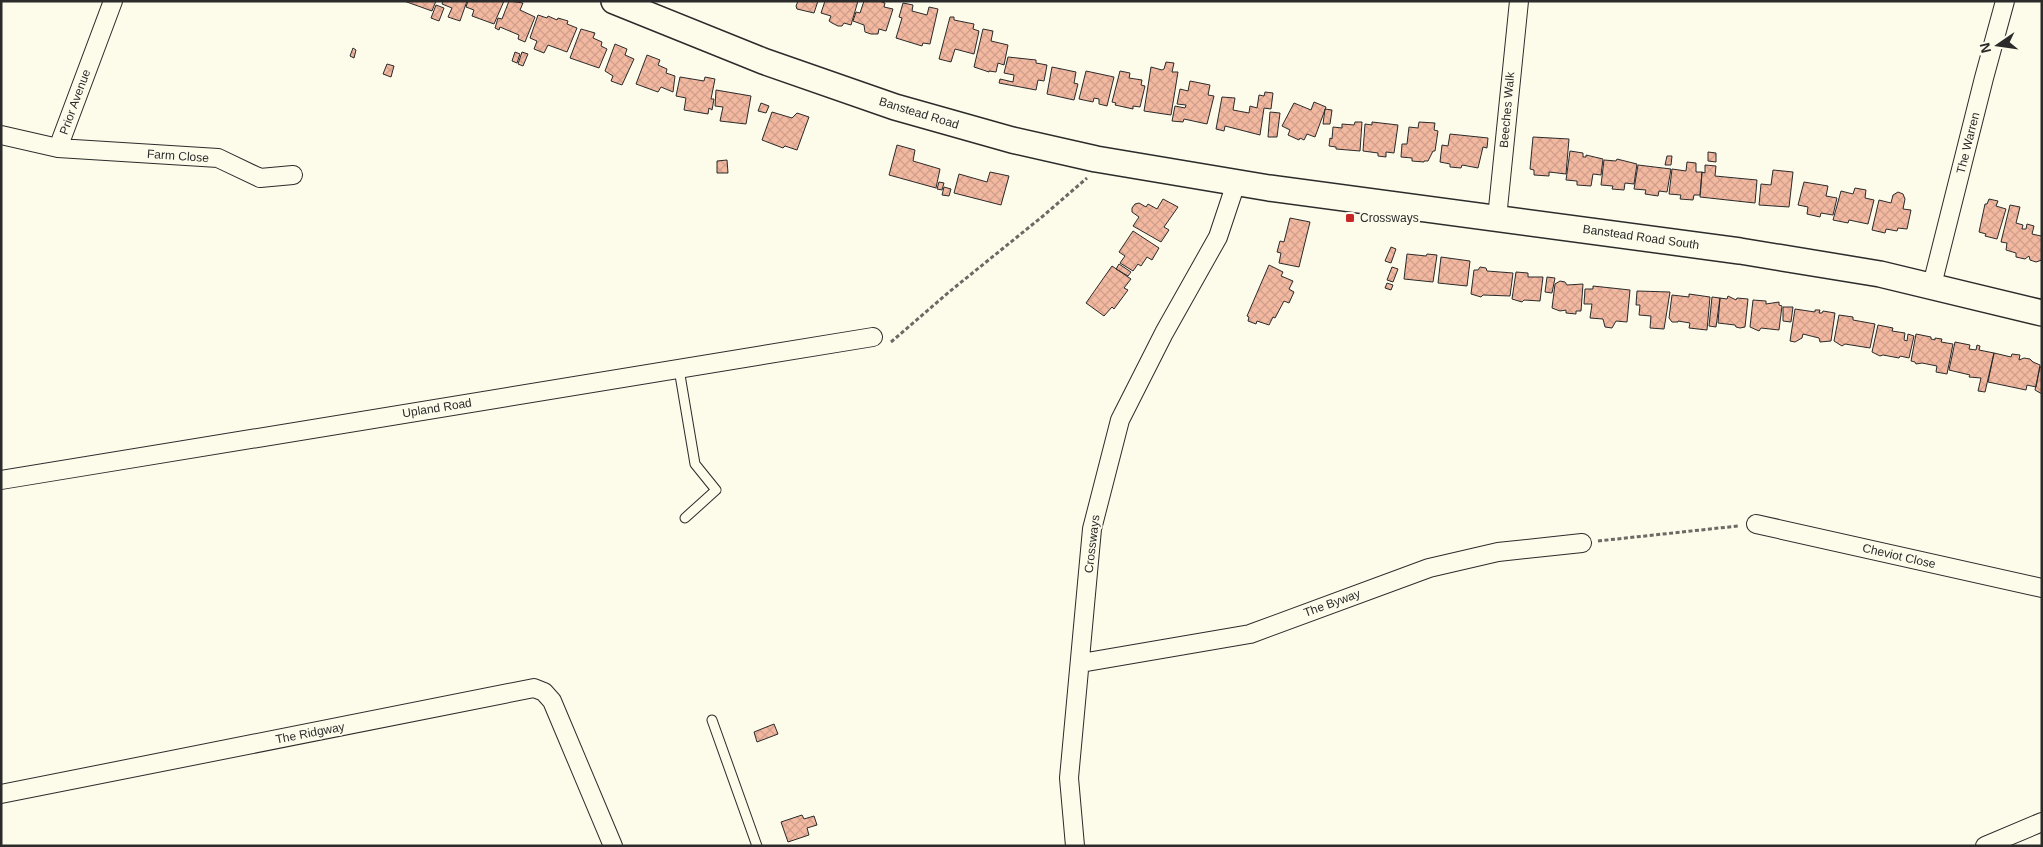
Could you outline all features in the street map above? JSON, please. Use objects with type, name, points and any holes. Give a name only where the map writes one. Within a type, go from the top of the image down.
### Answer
[{"type":"street","name":"Prior Avenue","points":[[1,135],[58,148],[113,1]]},
{"type":"street","name":"Banstead Road","points":[[614,1],[763,62],[895,107],[1002,137],[1096,159],[1236,183]]},
{"type":"street","name":"Beeches Walk","points":[[1497,218],[1519,1]]},
{"type":"street","name":"The Warren","points":[[1932,285],[2005,1]]},
{"type":"street","name":"Farm Close","points":[[58,148],[218,158],[260,178],[293,175]]},
{"type":"street","name":"Banstead Road South","points":[[1236,183],[1740,251],[1880,274],[2042,313]]},
{"type":"street","name":"Crossways","points":[[1075,846],[1069,778],[1092,529],[1120,420],[1164,333],[1218,237],[1236,183]]},
{"type":"street","name":"Upland Road","points":[[1,480],[874,337]]},
{"type":"street","name":"Cheviot Close","points":[[1756,524],[2042,588]]},
{"type":"street","name":"The Byway","points":[[1081,662],[1250,634],[1429,568],[1498,552],[1582,543]]},
{"type":"street","name":"The Ridgway","points":[[1,794],[534,688],[544,692],[552,701],[613,846]]},
{"type":"street","points":[[1985,846],[2042,822]]},
{"type":"lane","points":[[679,369],[695,464],[716,490],[685,518]]},
{"type":"lane","points":[[712,720],[757,846]]},
{"type":"path","points":[[874,337],[890,343],[1086,180],[1096,159]]},
{"type":"path","points":[[1582,543],[1756,524]]},
{"type":"building","points":[[404,1],[436,1],[432,11]]},
{"type":"building","points":[[443,1],[467,1],[460,21],[448,17],[452,8],[442,4]]},
{"type":"building","points":[[468,1],[504,1],[494,24],[472,16],[474,10],[466,7]]},
{"type":"building","points":[[509,1],[523,3],[520,10],[535,17],[525,42],[518,39],[519,35],[500,27],[499,30],[495,28],[498,18],[502,19]]},
{"type":"building","points":[[798,1],[818,1],[814,13],[797,9]]},
{"type":"building","points":[[825,1],[858,1],[851,25],[844,23],[842,26],[838,26],[829,21],[831,16],[821,13]]},
{"type":"building","points":[[864,1],[879,1],[885,3],[884,7],[893,9],[886,31],[879,29],[878,34],[871,34],[865,32],[864,25],[853,21],[856,12],[860,13]]},
{"type":"building","points":[[903,3],[913,5],[912,11],[927,15],[929,7],[938,9],[930,44],[923,43],[922,46],[896,38],[902,18],[899,17]]},
{"type":"building","points":[[436,5],[444,8],[439,21],[431,18]]},
{"type":"building","points":[[538,15],[568,21],[567,24],[577,28],[567,52],[548,45],[544,53],[534,49],[537,41],[530,38]]},
{"type":"building","points":[[950,17],[954,17],[954,20],[974,24],[973,29],[979,31],[974,54],[955,49],[951,62],[939,59]]},
{"type":"building","points":[[581,29],[595,33],[593,38],[602,42],[601,46],[607,49],[599,68],[570,58]]},
{"type":"building","points":[[983,29],[993,31],[991,41],[1008,45],[1004,65],[998,63],[996,72],[989,72],[974,67]]},
{"type":"building","points":[[615,44],[627,49],[625,55],[634,59],[622,85],[611,81],[613,76],[605,71]]},
{"type":"building","points":[[353,48],[356,50],[354,58],[350,56]]},
{"type":"building","points":[[515,52],[520,54],[517,63],[512,61]]},
{"type":"building","points":[[522,52],[528,54],[523,66],[518,64]]},
{"type":"building","points":[[647,55],[660,60],[658,65],[667,69],[666,73],[675,76],[673,92],[661,87],[658,92],[636,84]]},
{"type":"building","points":[[1008,57],[1036,60],[1036,63],[1047,65],[1044,81],[1038,80],[1036,90],[999,83],[1000,79],[1013,82],[1014,75],[1004,73]]},
{"type":"building","points":[[1166,62],[1174,63],[1172,72],[1178,72],[1171,115],[1144,111],[1151,67],[1162,70]]},
{"type":"building","points":[[387,64],[394,66],[391,77],[383,74]]},
{"type":"building","points":[[1052,67],[1076,72],[1074,83],[1078,84],[1074,100],[1047,94]]},
{"type":"building","points":[[1086,71],[1114,77],[1107,106],[1099,104],[1099,99],[1094,98],[1093,102],[1079,99]]},
{"type":"building","points":[[1120,71],[1130,73],[1129,78],[1142,80],[1141,85],[1145,86],[1140,107],[1133,106],[1133,109],[1115,105],[1116,103],[1112,102]]},
{"type":"building","points":[[680,77],[704,81],[705,77],[715,79],[711,99],[714,99],[712,110],[709,108],[708,114],[684,110],[686,98],[676,96]]},
{"type":"building","points":[[1190,81],[1210,85],[1208,95],[1214,96],[1207,124],[1184,119],[1183,122],[1172,121],[1175,106],[1185,108],[1186,105],[1177,104],[1180,89],[1188,91]]},
{"type":"building","points":[[716,90],[751,96],[746,124],[720,121],[723,107],[715,106]]},
{"type":"building","points":[[1265,92],[1273,93],[1271,109],[1264,108],[1260,135],[1225,126],[1224,131],[1216,129],[1222,97],[1235,98],[1233,110],[1249,113],[1250,106],[1257,108],[1259,95],[1264,96]]},
{"type":"building","points":[[1314,102],[1326,107],[1315,137],[1307,134],[1304,140],[1300,138],[1299,140],[1288,135],[1290,130],[1282,126],[1294,103],[1311,110]]},
{"type":"building","points":[[761,103],[769,106],[766,113],[758,111]]},
{"type":"building","points":[[1325,109],[1332,110],[1330,124],[1323,124]]},
{"type":"building","points":[[772,112],[792,118],[797,113],[809,117],[797,150],[785,146],[783,148],[762,140]]},
{"type":"building","points":[[1270,112],[1280,113],[1277,137],[1268,137]]},
{"type":"building","points":[[1355,122],[1362,122],[1360,151],[1336,149],[1336,147],[1329,146],[1333,127],[1342,128],[1342,124],[1354,125]]},
{"type":"building","points":[[1372,122],[1398,125],[1394,153],[1386,152],[1386,157],[1378,156],[1378,153],[1363,151],[1365,124],[1372,125]]},
{"type":"building","points":[[1419,122],[1435,123],[1434,130],[1438,131],[1435,151],[1433,151],[1428,161],[1424,162],[1412,161],[1412,158],[1401,157],[1402,144],[1407,144],[1409,127],[1418,128]]},
{"type":"building","points":[[1450,134],[1488,138],[1487,148],[1483,147],[1478,168],[1462,165],[1461,168],[1450,167],[1450,164],[1440,162],[1442,145],[1448,146]]},
{"type":"building","points":[[1533,137],[1569,139],[1566,174],[1549,172],[1549,176],[1534,175],[1534,170],[1530,169]]},
{"type":"building","points":[[897,145],[915,150],[913,161],[940,169],[936,188],[889,175]]},
{"type":"building","points":[[1570,151],[1583,153],[1583,157],[1586,157],[1586,155],[1603,159],[1601,175],[1593,174],[1591,186],[1577,185],[1577,181],[1566,180]]},
{"type":"building","points":[[1708,152],[1716,153],[1716,162],[1708,161]]},
{"type":"building","points":[[1667,156],[1672,156],[1671,165],[1665,165]]},
{"type":"building","points":[[1617,159],[1637,164],[1634,184],[1625,183],[1624,190],[1612,189],[1613,186],[1601,185],[1604,160],[1616,161]]},
{"type":"building","points":[[727,160],[728,173],[717,173],[717,161]]},
{"type":"building","points":[[1687,162],[1696,163],[1696,172],[1702,172],[1700,195],[1694,195],[1693,200],[1680,199],[1681,195],[1669,194],[1672,169],[1686,171]]},
{"type":"building","points":[[1638,165],[1671,169],[1667,192],[1659,191],[1658,196],[1645,194],[1646,190],[1634,189]]},
{"type":"building","points":[[1705,165],[1716,166],[1715,176],[1757,180],[1755,203],[1700,197],[1702,172],[1705,173]]},
{"type":"building","points":[[1773,170],[1793,172],[1789,207],[1759,205],[1761,184],[1771,185]]},
{"type":"building","points":[[990,172],[1009,176],[1001,205],[954,193],[959,174],[987,182]]},
{"type":"building","points":[[939,182],[944,183],[942,190],[937,189]]},
{"type":"building","points":[[1804,182],[1828,186],[1826,196],[1837,198],[1833,215],[1821,213],[1820,217],[1807,214],[1808,207],[1798,205]]},
{"type":"building","points":[[944,187],[951,189],[949,196],[942,195]]},
{"type":"building","points":[[1855,188],[1866,190],[1865,198],[1874,200],[1868,224],[1849,220],[1848,223],[1833,220],[1841,191],[1853,194]]},
{"type":"building","points":[[1898,192],[1903,194],[1905,199],[1903,209],[1911,210],[1907,229],[1898,228],[1897,231],[1886,229],[1885,233],[1872,230],[1879,200],[1891,203],[1893,195]]},
{"type":"building","points":[[1163,199],[1178,207],[1164,227],[1169,230],[1161,242],[1133,226],[1139,217],[1132,212],[1132,208],[1135,204],[1139,203],[1146,207],[1148,204],[1157,209]]},
{"type":"building","points":[[1989,199],[1998,201],[1996,206],[2006,209],[1997,239],[1985,236],[1986,234],[1979,232],[1985,204],[1987,204]]},
{"type":"building","points":[[2010,205],[2020,207],[2016,223],[2023,225],[2022,229],[2026,229],[2027,224],[2034,226],[2032,234],[2041,236],[2042,234],[2042,260],[2036,262],[2030,260],[2029,256],[2025,259],[2016,257],[2016,253],[2006,250],[2007,243],[2001,242]]},
{"type":"building","points":[[1290,218],[1310,222],[1299,267],[1279,263],[1281,253],[1277,252],[1280,241],[1284,242]]},
{"type":"building","points":[[1133,231],[1159,248],[1152,260],[1147,257],[1141,266],[1138,264],[1133,271],[1120,263],[1125,256],[1119,252]]},
{"type":"building","points":[[1391,247],[1396,249],[1391,263],[1385,261]]},
{"type":"building","points":[[1407,254],[1437,255],[1433,282],[1404,279]]},
{"type":"building","points":[[1441,257],[1470,261],[1467,286],[1438,283]]},
{"type":"building","points":[[1119,264],[1131,272],[1128,276],[1116,269]]},
{"type":"building","points":[[1269,265],[1283,272],[1281,276],[1293,281],[1289,289],[1294,292],[1289,303],[1284,301],[1269,325],[1257,321],[1256,324],[1248,321],[1249,317],[1247,316]]},
{"type":"building","points":[[1112,266],[1131,279],[1124,288],[1128,290],[1114,309],[1112,307],[1104,316],[1086,303]]},
{"type":"building","points":[[1392,267],[1398,269],[1393,282],[1387,280]]},
{"type":"building","points":[[1480,267],[1486,268],[1487,271],[1513,273],[1510,296],[1483,295],[1481,297],[1471,294],[1474,270],[1478,270]]},
{"type":"building","points":[[1516,272],[1528,273],[1528,277],[1543,277],[1540,301],[1524,300],[1522,302],[1512,299]]},
{"type":"building","points":[[1547,277],[1555,278],[1552,293],[1545,292]]},
{"type":"building","points":[[1560,281],[1565,282],[1567,285],[1583,284],[1581,311],[1576,311],[1576,314],[1552,308],[1555,284]]},
{"type":"building","points":[[1387,283],[1393,285],[1391,290],[1385,288]]},
{"type":"building","points":[[1593,286],[1630,290],[1627,322],[1616,321],[1612,328],[1605,327],[1603,319],[1590,318],[1592,304],[1584,304],[1585,289],[1593,289]]},
{"type":"building","points":[[1637,291],[1670,292],[1664,329],[1650,328],[1651,316],[1639,315],[1640,305],[1636,305]]},
{"type":"building","points":[[1689,294],[1710,297],[1707,330],[1689,328],[1690,323],[1672,322],[1669,318],[1672,295],[1689,297]]},
{"type":"building","points":[[1728,296],[1736,300],[1737,298],[1748,299],[1745,327],[1740,328],[1735,325],[1718,323],[1720,298],[1727,299]]},
{"type":"building","points":[[1712,297],[1720,298],[1716,327],[1709,326]]},
{"type":"building","points":[[1753,300],[1766,301],[1766,304],[1779,302],[1779,305],[1782,306],[1779,330],[1761,328],[1759,331],[1750,327]]},
{"type":"building","points":[[1783,307],[1793,307],[1791,322],[1783,321]]},
{"type":"building","points":[[1795,309],[1815,312],[1815,310],[1820,310],[1819,313],[1823,311],[1835,313],[1831,341],[1820,342],[1819,338],[1803,334],[1802,338],[1795,342],[1790,341]]},
{"type":"building","points":[[1839,315],[1875,324],[1870,348],[1845,344],[1842,346],[1834,341]]},
{"type":"building","points":[[1878,325],[1893,328],[1892,331],[1905,333],[1904,340],[1907,341],[1908,334],[1914,336],[1909,358],[1880,356],[1872,352]]},
{"type":"building","points":[[1916,334],[1931,337],[1931,339],[1935,340],[1935,338],[1942,339],[1941,342],[1953,344],[1947,374],[1936,372],[1937,366],[1922,363],[1916,364],[1911,361]]},
{"type":"building","points":[[1955,342],[1970,345],[1969,349],[1976,350],[1977,345],[1980,346],[1979,350],[1994,353],[1985,392],[1978,391],[1981,378],[1969,377],[1970,375],[1949,370]]},
{"type":"building","points":[[1994,353],[2011,357],[2012,354],[2020,355],[2019,360],[2024,358],[2030,359],[2040,365],[2036,387],[2027,385],[2026,390],[1988,382]]},
{"type":"building","points":[[2040,367],[2042,367],[2042,394],[2035,390]]},
{"type":"building","points":[[774,724],[778,734],[757,742],[754,732]]},
{"type":"building","points":[[802,815],[804,819],[814,816],[817,825],[807,828],[809,835],[788,842],[781,822]]},
{"type":"place","name":"Crossways","points":[[1350,218]]}]
